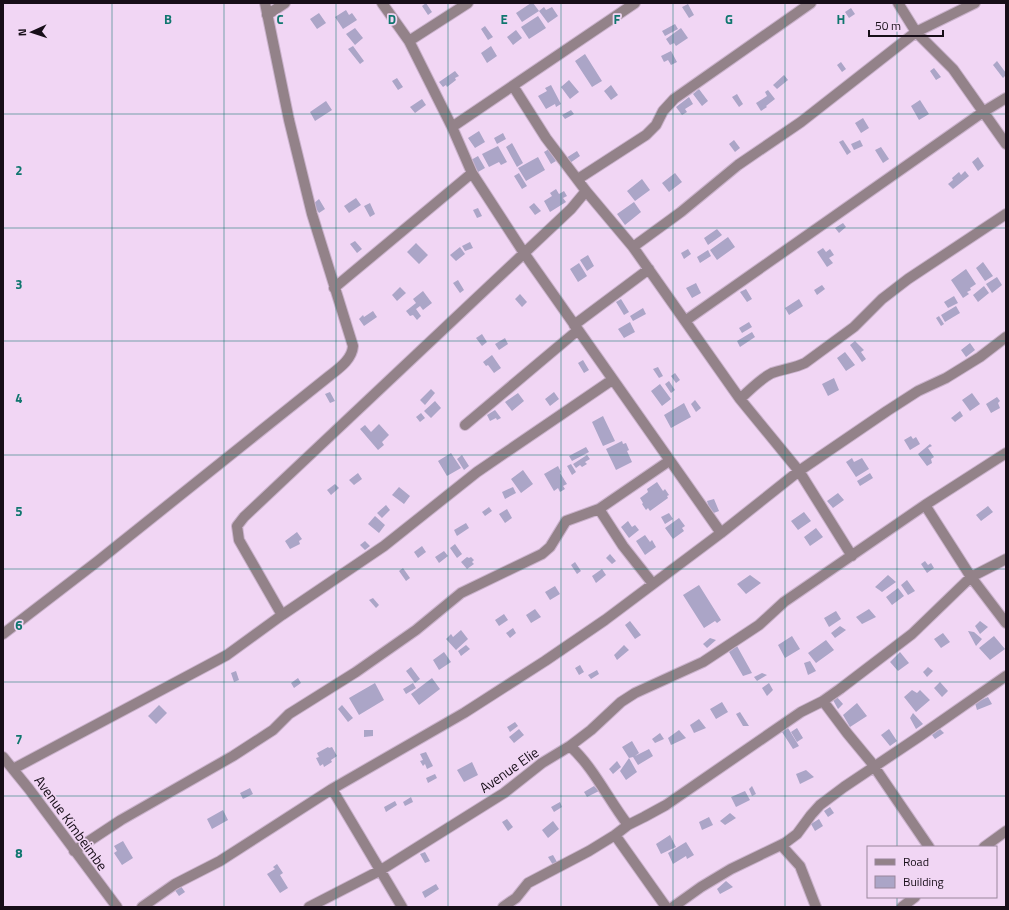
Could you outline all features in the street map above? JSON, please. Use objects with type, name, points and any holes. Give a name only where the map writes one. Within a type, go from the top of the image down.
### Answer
[{"type":"street","points":[[3,634],[104,556],[339,368],[352,353],[353,346],[312,214],[289,120],[265,3]]},
{"type":"street","points":[[267,15],[285,3]]},
{"type":"street","points":[[382,3],[409,41],[452,127],[472,173],[524,253],[669,462],[721,534]]},
{"type":"street","points":[[409,41],[468,3]]},
{"type":"street","points":[[452,127],[635,3]]},
{"type":"street","points":[[578,179],[646,136],[656,125],[663,111],[674,100],[811,3]]},
{"type":"street","points":[[898,3],[916,32],[953,69],[1006,144]]},
{"type":"street","points":[[633,247],[681,212],[738,165],[801,122],[916,32],[974,3]]},
{"type":"street","points":[[513,86],[546,138],[586,191],[633,247],[740,399],[800,471],[852,556]]},
{"type":"street","points":[[685,321],[983,112],[1006,98]]},
{"type":"street","points":[[334,288],[472,173]]},
{"type":"street","points":[[282,615],[240,540],[237,526],[244,517],[571,209],[586,191]]},
{"type":"street","points":[[740,399],[771,374],[797,367],[805,363],[854,327],[882,299],[908,279],[1006,214]]},
{"type":"street","points":[[465,425],[576,328],[649,269]]},
{"type":"street","points":[[142,907],[175,884],[220,861],[332,789],[464,713],[551,657],[605,620],[721,534],[800,471],[887,410],[918,391],[946,378],[980,357],[1006,337]]},
{"type":"street","points":[[13,769],[227,655],[282,615],[384,546],[477,472],[612,380]]},
{"type":"street","name":"Avenue Elie","points":[[308,907],[381,870],[504,793],[542,763],[570,746],[591,730],[621,702],[635,693],[703,662],[759,626],[784,602],[925,505],[1006,453]]},
{"type":"street","points":[[74,851],[121,820],[233,756],[273,730],[289,714],[356,672],[416,630],[461,593],[542,554],[550,547],[563,523],[599,509],[669,462]]},
{"type":"street","points":[[925,505],[971,577],[1006,624]]},
{"type":"street","points":[[599,509],[623,546],[653,584]]},
{"type":"street","points":[[502,907],[516,898],[528,884],[615,835],[628,824],[666,805],[801,712],[823,701],[912,634],[971,577],[1006,559]]},
{"type":"street","points":[[673,907],[701,887],[731,869],[781,845],[797,834],[820,805],[1006,676]]},
{"type":"street","points":[[823,701],[847,733],[872,762],[928,846]]},
{"type":"street","points":[[570,746],[577,752],[602,784],[615,808],[628,824]]},
{"type":"street","name":"Avenue Kimbeimbe","points":[[3,757],[117,907]]},
{"type":"street","points":[[332,789],[402,907]]},
{"type":"street","points":[[985,846],[1006,831]]},
{"type":"street","points":[[615,835],[666,907]]},
{"type":"street","points":[[781,845],[800,866],[816,907]]},
{"type":"street","points":[[902,907],[914,898]]},
{"type":"building","points":[[426,3],[432,12],[428,15],[422,6]]},
{"type":"building","points":[[533,3],[539,11],[522,22],[516,13]]},
{"type":"building","points":[[688,4],[694,15],[689,18],[682,7]]},
{"type":"building","points":[[544,7],[546,10],[552,7],[558,16],[548,23],[539,11]]},
{"type":"building","points":[[851,8],[855,14],[849,18],[845,12]]},
{"type":"building","points":[[346,10],[349,15],[352,13],[357,20],[343,29],[335,17]]},
{"type":"building","points":[[319,13],[326,23],[317,29],[310,19]]},
{"type":"building","points":[[538,16],[546,28],[529,39],[521,27]]},
{"type":"building","points":[[675,24],[678,29],[665,36],[662,31]]},
{"type":"building","points":[[485,26],[493,37],[488,40],[481,29]]},
{"type":"building","points":[[355,28],[363,38],[355,45],[346,34]]},
{"type":"building","points":[[681,28],[688,38],[676,46],[674,43],[670,45],[666,39]]},
{"type":"building","points":[[516,30],[522,38],[513,45],[507,37]]},
{"type":"building","points":[[353,46],[364,61],[360,64],[348,49]]},
{"type":"building","points":[[491,46],[497,56],[487,63],[481,53]]},
{"type":"building","points":[[671,51],[677,62],[671,65],[668,60],[664,62],[661,56]]},
{"type":"building","points":[[585,54],[602,81],[592,87],[575,61]]},
{"type":"building","points":[[997,61],[1006,73],[1003,78],[993,65]]},
{"type":"building","points":[[841,62],[846,69],[842,72],[837,65]]},
{"type":"building","points":[[934,68],[941,77],[936,80],[930,71]]},
{"type":"building","points":[[455,71],[459,76],[455,78],[456,80],[447,87],[446,85],[443,87],[439,82]]},
{"type":"building","points":[[784,75],[788,80],[777,89],[773,85]]},
{"type":"building","points":[[397,78],[403,87],[398,90],[392,81]]},
{"type":"building","points":[[569,80],[579,92],[570,99],[561,87]]},
{"type":"building","points":[[551,85],[561,104],[556,107],[555,104],[546,109],[538,96],[547,91],[545,88]]},
{"type":"building","points":[[611,85],[618,95],[611,100],[604,91]]},
{"type":"building","points":[[699,89],[708,101],[702,106],[693,94]]},
{"type":"building","points":[[768,90],[775,99],[761,111],[756,103],[767,96],[765,92]]},
{"type":"building","points":[[737,94],[743,104],[739,107],[732,97]]},
{"type":"building","points":[[689,97],[693,104],[685,109],[687,112],[682,115],[676,107]]},
{"type":"building","points":[[422,99],[426,105],[415,113],[410,107]]},
{"type":"building","points":[[920,100],[929,114],[919,120],[911,106]]},
{"type":"building","points":[[326,101],[332,110],[315,121],[310,112]]},
{"type":"building","points":[[571,110],[574,114],[565,119],[562,115]]},
{"type":"building","points":[[863,118],[869,128],[861,133],[855,123]]},
{"type":"building","points":[[479,131],[485,142],[475,148],[468,138]]},
{"type":"building","points":[[503,133],[506,139],[497,144],[494,138]]},
{"type":"building","points":[[734,140],[740,148],[735,152],[729,144]]},
{"type":"building","points":[[843,140],[851,152],[847,155],[839,142]]},
{"type":"building","points":[[860,140],[863,146],[854,150],[851,144]]},
{"type":"building","points":[[512,143],[523,163],[517,167],[506,147]]},
{"type":"building","points":[[498,146],[507,162],[501,165],[499,162],[489,167],[482,154]]},
{"type":"building","points":[[881,147],[889,159],[883,163],[875,150]]},
{"type":"building","points":[[549,149],[556,161],[551,164],[544,152]]},
{"type":"building","points":[[577,151],[580,156],[570,163],[566,158]]},
{"type":"building","points":[[478,156],[485,168],[478,172],[471,160]]},
{"type":"building","points":[[538,157],[545,170],[526,181],[518,168]]},
{"type":"building","points":[[978,157],[984,166],[978,171],[972,162]]},
{"type":"building","points":[[965,171],[969,176],[953,189],[948,184],[953,180],[952,178],[959,172],[961,175]]},
{"type":"building","points":[[519,173],[527,186],[522,189],[514,176]]},
{"type":"building","points":[[675,173],[682,182],[669,192],[662,183]]},
{"type":"building","points":[[642,179],[650,190],[635,201],[627,191]]},
{"type":"building","points":[[556,189],[559,194],[564,191],[567,196],[563,198],[566,202],[550,212],[544,201],[552,196],[550,193]]},
{"type":"building","points":[[356,198],[361,205],[349,213],[344,206]]},
{"type":"building","points":[[319,199],[325,209],[319,213],[313,204]]},
{"type":"building","points":[[634,202],[641,212],[625,225],[617,214]]},
{"type":"building","points":[[370,203],[375,214],[370,217],[364,206]]},
{"type":"building","points":[[534,203],[541,211],[535,215],[529,207]]},
{"type":"building","points":[[478,208],[482,216],[477,218],[473,210]]},
{"type":"building","points":[[843,223],[846,227],[839,233],[835,228]]},
{"type":"building","points":[[717,229],[722,235],[708,245],[704,238]]},
{"type":"building","points":[[728,237],[735,247],[717,260],[710,250]]},
{"type":"building","points":[[355,241],[362,249],[357,253],[350,244]]},
{"type":"building","points":[[470,242],[473,248],[465,251],[462,246]]},
{"type":"building","points":[[416,243],[428,255],[419,264],[407,252]]},
{"type":"building","points":[[460,247],[465,254],[456,261],[450,255]]},
{"type":"building","points":[[823,248],[826,252],[830,249],[834,255],[829,258],[833,263],[827,267],[817,252]]},
{"type":"building","points":[[688,249],[691,254],[684,259],[681,253]]},
{"type":"building","points":[[708,250],[711,256],[700,263],[697,257]]},
{"type":"building","points":[[588,255],[594,266],[587,271],[580,260]]},
{"type":"building","points":[[983,262],[993,276],[985,281],[976,268]]},
{"type":"building","points":[[579,263],[587,276],[578,282],[570,269]]},
{"type":"building","points":[[966,269],[976,284],[967,292],[969,294],[963,298],[951,280]]},
{"type":"building","points":[[997,277],[1002,285],[992,293],[986,284]]},
{"type":"building","points":[[458,280],[464,290],[460,293],[453,283]]},
{"type":"building","points":[[696,283],[701,293],[692,298],[686,288]]},
{"type":"building","points":[[822,285],[825,289],[817,295],[814,290]]},
{"type":"building","points":[[984,286],[989,293],[978,302],[973,295]]},
{"type":"building","points":[[400,287],[406,293],[397,301],[392,295]]},
{"type":"building","points":[[746,289],[752,299],[747,302],[740,292]]},
{"type":"building","points":[[423,291],[432,303],[423,310],[420,306],[416,309],[421,316],[417,320],[413,315],[410,316],[406,311],[416,303],[413,299]]},
{"type":"building","points":[[520,294],[527,302],[522,307],[515,299]]},
{"type":"building","points":[[954,296],[958,303],[948,308],[944,302]]},
{"type":"building","points":[[621,299],[629,312],[624,315],[616,302]]},
{"type":"building","points":[[799,299],[803,306],[789,315],[785,308]]},
{"type":"building","points":[[956,306],[960,313],[945,322],[941,315]]},
{"type":"building","points":[[643,308],[646,314],[633,321],[630,316]]},
{"type":"building","points":[[373,311],[377,317],[364,326],[359,319],[363,315],[364,317]]},
{"type":"building","points":[[939,316],[944,324],[941,326],[936,318]]},
{"type":"building","points":[[630,322],[635,332],[624,338],[618,329]]},
{"type":"building","points":[[749,322],[752,327],[742,333],[739,328]]},
{"type":"building","points":[[752,332],[755,337],[740,347],[737,341]]},
{"type":"building","points":[[482,334],[487,342],[482,346],[476,338]]},
{"type":"building","points":[[505,338],[508,344],[499,350],[495,344]]},
{"type":"building","points":[[855,341],[864,350],[861,352],[866,359],[862,362],[850,345]]},
{"type":"building","points":[[970,343],[975,350],[966,357],[961,350]]},
{"type":"building","points":[[845,352],[855,365],[846,371],[837,358]]},
{"type":"building","points":[[492,355],[501,368],[494,373],[488,365],[486,366],[483,362]]},
{"type":"building","points":[[583,360],[589,370],[584,373],[578,363]]},
{"type":"building","points":[[658,367],[663,376],[659,378],[653,369]]},
{"type":"building","points":[[675,373],[680,380],[676,383],[671,376]]},
{"type":"building","points":[[834,378],[839,390],[828,396],[822,384]]},
{"type":"building","points":[[669,381],[675,390],[671,393],[665,384]]},
{"type":"building","points":[[660,384],[671,399],[662,406],[651,391]]},
{"type":"building","points":[[431,389],[435,393],[425,405],[420,400]]},
{"type":"building","points":[[330,392],[335,401],[330,403],[325,394]]},
{"type":"building","points":[[554,392],[559,399],[550,406],[545,399]]},
{"type":"building","points":[[518,393],[524,401],[512,411],[505,402]]},
{"type":"building","points":[[972,393],[980,404],[970,411],[962,400]]},
{"type":"building","points":[[997,397],[1000,401],[998,403],[1000,408],[991,413],[986,404]]},
{"type":"building","points":[[695,400],[701,408],[696,412],[691,404]]},
{"type":"building","points":[[435,401],[441,408],[431,418],[424,411]]},
{"type":"building","points":[[684,403],[691,417],[671,428],[664,415]]},
{"type":"building","points":[[495,410],[501,418],[497,420],[496,418],[490,421],[487,415]]},
{"type":"building","points":[[960,411],[963,416],[955,422],[951,418]]},
{"type":"building","points":[[421,413],[425,418],[420,422],[416,417]]},
{"type":"building","points":[[603,416],[615,441],[603,446],[592,422]]},
{"type":"building","points":[[379,424],[389,435],[382,442],[384,445],[378,450],[360,429],[365,425],[371,432]]},
{"type":"building","points":[[911,436],[913,439],[916,437],[920,444],[910,450],[904,440]]},
{"type":"building","points":[[622,441],[623,444],[626,443],[629,450],[627,451],[632,462],[616,470],[606,449]]},
{"type":"building","points":[[930,444],[932,446],[928,448],[934,457],[931,459],[932,463],[927,466],[918,454]]},
{"type":"building","points":[[586,447],[589,452],[572,461],[569,456]]},
{"type":"building","points":[[451,453],[461,468],[447,476],[438,461]]},
{"type":"building","points":[[462,455],[469,466],[464,470],[457,459]]},
{"type":"building","points":[[587,455],[590,459],[585,462],[587,464],[582,467],[580,465],[576,468],[573,464]]},
{"type":"building","points":[[852,458],[854,462],[862,458],[869,469],[856,477],[846,462]]},
{"type":"building","points":[[571,464],[576,472],[572,475],[567,466]]},
{"type":"building","points":[[558,466],[561,472],[560,473],[567,484],[563,486],[565,489],[560,492],[558,488],[554,491],[544,474]]},
{"type":"building","points":[[523,470],[533,484],[521,493],[511,479]]},
{"type":"building","points":[[358,473],[362,479],[354,485],[349,480]]},
{"type":"building","points":[[870,473],[873,478],[860,486],[857,481]]},
{"type":"building","points":[[657,482],[663,491],[665,489],[669,495],[667,496],[668,498],[650,511],[648,508],[646,510],[640,498],[648,492],[647,489]]},
{"type":"building","points":[[335,484],[339,488],[331,495],[327,490]]},
{"type":"building","points":[[399,487],[410,496],[404,504],[392,495]]},
{"type":"building","points":[[513,487],[516,493],[505,499],[502,492]]},
{"type":"building","points":[[838,493],[844,500],[833,508],[827,501]]},
{"type":"building","points":[[714,499],[719,511],[711,514],[707,501]]},
{"type":"building","points":[[386,505],[390,510],[382,518],[377,513]]},
{"type":"building","points":[[988,506],[993,512],[981,521],[976,515]]},
{"type":"building","points":[[489,507],[492,511],[485,516],[482,512]]},
{"type":"building","points":[[507,509],[512,518],[505,523],[499,514]]},
{"type":"building","points":[[804,512],[811,521],[798,530],[791,521]]},
{"type":"building","points":[[669,513],[673,519],[665,524],[661,517]]},
{"type":"building","points":[[375,516],[385,525],[379,533],[368,524]]},
{"type":"building","points":[[679,518],[685,526],[682,528],[684,531],[673,539],[665,528]]},
{"type":"building","points":[[628,521],[632,527],[635,525],[639,530],[629,538],[621,527]]},
{"type":"building","points":[[466,523],[469,528],[457,536],[454,530]]},
{"type":"building","points":[[816,528],[823,537],[810,546],[804,537]]},
{"type":"building","points":[[297,532],[302,539],[299,541],[300,544],[290,549],[285,541]]},
{"type":"building","points":[[645,535],[650,542],[652,540],[656,547],[645,555],[636,541]]},
{"type":"building","points":[[365,541],[370,546],[365,550],[360,545]]},
{"type":"building","points":[[455,544],[462,554],[457,558],[450,548]]},
{"type":"building","points":[[422,546],[426,552],[418,558],[414,552]]},
{"type":"building","points":[[444,551],[448,556],[439,563],[435,557]]},
{"type":"building","points":[[610,554],[616,561],[612,564],[606,558]]},
{"type":"building","points":[[467,557],[471,557],[474,560],[472,562],[474,564],[467,569],[461,562]]},
{"type":"building","points":[[925,561],[928,565],[931,563],[934,568],[927,573],[921,564]]},
{"type":"building","points":[[575,562],[581,571],[577,574],[571,565]]},
{"type":"building","points":[[403,568],[410,578],[406,581],[399,571]]},
{"type":"building","points":[[602,569],[606,575],[596,583],[592,576]]},
{"type":"building","points":[[750,575],[761,583],[746,594],[737,584]]},
{"type":"building","points":[[888,575],[896,582],[882,592],[875,587]]},
{"type":"building","points":[[907,580],[915,591],[908,595],[901,585]]},
{"type":"building","points":[[699,585],[721,620],[717,623],[715,621],[704,628],[683,595]]},
{"type":"building","points":[[555,586],[560,594],[550,600],[545,592]]},
{"type":"building","points":[[898,588],[904,596],[892,605],[886,597]]},
{"type":"building","points":[[373,598],[379,605],[376,608],[369,600]]},
{"type":"building","points":[[535,609],[541,617],[531,623],[526,615]]},
{"type":"building","points":[[869,609],[876,617],[862,624],[856,617]]},
{"type":"building","points":[[836,611],[841,619],[829,627],[824,618]]},
{"type":"building","points":[[504,614],[508,620],[499,626],[495,620]]},
{"type":"building","points":[[630,621],[641,635],[635,639],[625,625]]},
{"type":"building","points":[[980,621],[988,627],[980,634],[975,626]]},
{"type":"building","points":[[840,626],[846,630],[835,638],[831,633]]},
{"type":"building","points":[[513,628],[516,633],[510,638],[506,633]]},
{"type":"building","points":[[461,630],[468,639],[456,650],[446,639],[451,634],[453,637]]},
{"type":"building","points":[[968,631],[974,632],[982,639],[976,646]]},
{"type":"building","points":[[943,633],[950,642],[941,648],[934,639]]},
{"type":"building","points":[[792,636],[800,649],[785,658],[778,645]]},
{"type":"building","points":[[994,636],[1005,649],[990,660],[979,648]]},
{"type":"building","points":[[710,638],[716,640],[707,648],[703,644]]},
{"type":"building","points":[[826,640],[834,650],[816,663],[808,653]]},
{"type":"building","points":[[466,645],[470,649],[461,656],[458,651]]},
{"type":"building","points":[[624,645],[629,650],[617,660],[614,655]]},
{"type":"building","points":[[737,646],[752,673],[743,676],[729,652]]},
{"type":"building","points":[[444,652],[451,662],[439,670],[433,660]]},
{"type":"building","points":[[900,652],[909,663],[898,671],[890,662]]},
{"type":"building","points":[[810,661],[816,671],[808,675],[804,663]]},
{"type":"building","points":[[580,665],[584,672],[579,675],[575,668]]},
{"type":"building","points":[[411,667],[420,679],[415,683],[406,671]]},
{"type":"building","points":[[928,667],[933,671],[927,677],[923,672]]},
{"type":"building","points":[[597,670],[599,674],[591,679],[588,675]]},
{"type":"building","points":[[236,671],[239,680],[234,682],[231,673]]},
{"type":"building","points":[[762,673],[767,675],[757,681],[754,677]]},
{"type":"building","points":[[298,678],[301,683],[294,688],[291,683]]},
{"type":"building","points":[[432,678],[440,689],[419,705],[411,694]]},
{"type":"building","points":[[940,682],[948,691],[942,697],[934,688]]},
{"type":"building","points":[[375,683],[384,700],[359,715],[349,698]]},
{"type":"building","points":[[413,683],[416,688],[406,694],[403,689]]},
{"type":"building","points":[[769,683],[773,690],[767,696],[762,688]]},
{"type":"building","points":[[912,690],[917,693],[920,690],[930,700],[916,712],[904,697]]},
{"type":"building","points":[[837,697],[843,704],[838,709],[833,700]]},
{"type":"building","points":[[988,697],[992,704],[977,710],[975,703]]},
{"type":"building","points":[[722,702],[728,712],[716,719],[710,709]]},
{"type":"building","points":[[857,703],[867,716],[850,727],[843,715]]},
{"type":"building","points":[[159,705],[167,713],[156,724],[148,716]]},
{"type":"building","points":[[342,705],[353,718],[348,722],[338,709]]},
{"type":"building","points":[[740,712],[749,726],[743,726],[736,714]]},
{"type":"building","points":[[913,713],[923,724],[916,729],[910,718]]},
{"type":"building","points":[[699,719],[706,728],[694,733],[690,725]]},
{"type":"building","points":[[515,722],[518,726],[510,732],[507,727]]},
{"type":"building","points":[[788,728],[799,746],[793,749],[782,732]]},
{"type":"building","points":[[797,728],[803,738],[797,742],[791,732]]},
{"type":"building","points":[[519,729],[524,735],[514,743],[509,737]]},
{"type":"building","points":[[889,729],[897,741],[890,746],[881,735]]},
{"type":"building","points":[[940,729],[944,733],[935,739],[932,735]]},
{"type":"building","points":[[364,730],[373,730],[373,736],[364,737]]},
{"type":"building","points":[[679,730],[686,738],[671,745],[668,738]]},
{"type":"building","points":[[660,733],[664,739],[655,743],[652,739]]},
{"type":"building","points":[[632,741],[639,753],[635,756],[649,749],[653,756],[638,765],[633,757],[629,758],[622,747]]},
{"type":"building","points":[[328,747],[332,747],[337,756],[331,760],[332,762],[324,767],[323,764],[320,766],[316,758],[319,757],[317,753]]},
{"type":"building","points":[[426,752],[433,766],[427,769],[425,764],[423,766],[420,761],[423,760],[420,754]]},
{"type":"building","points":[[629,758],[637,772],[626,780],[620,771]]},
{"type":"building","points":[[617,761],[621,767],[613,774],[609,769]]},
{"type":"building","points":[[472,762],[478,775],[464,782],[457,770]]},
{"type":"building","points":[[806,770],[814,777],[800,784],[796,774]]},
{"type":"building","points":[[435,774],[437,778],[428,783],[426,778]]},
{"type":"building","points":[[594,786],[599,791],[587,797],[584,792]]},
{"type":"building","points":[[752,786],[756,794],[752,796],[749,789]]},
{"type":"building","points":[[250,788],[253,794],[243,799],[240,793]]},
{"type":"building","points":[[745,791],[750,800],[736,807],[731,797]]},
{"type":"building","points":[[411,797],[413,802],[405,806],[403,802]]},
{"type":"building","points":[[395,801],[397,805],[386,812],[384,807]]},
{"type":"building","points":[[560,802],[562,807],[554,812],[551,807]]},
{"type":"building","points":[[830,807],[834,813],[828,817],[824,811]]},
{"type":"building","points":[[223,810],[228,820],[212,829],[207,819]]},
{"type":"building","points":[[730,813],[736,818],[725,825],[720,821]]},
{"type":"building","points":[[709,817],[713,825],[702,830],[699,822]]},
{"type":"building","points":[[507,819],[513,827],[508,831],[502,822]]},
{"type":"building","points":[[819,819],[823,826],[815,831],[811,824]]},
{"type":"building","points":[[553,821],[559,829],[548,838],[542,830]]},
{"type":"building","points":[[670,835],[676,847],[661,854],[656,844]]},
{"type":"building","points":[[123,841],[133,858],[122,865],[114,853],[117,851],[114,846]]},
{"type":"building","points":[[686,842],[694,855],[687,859],[686,856],[673,864],[668,853]]},
{"type":"building","points":[[425,852],[430,861],[425,863],[420,854]]},
{"type":"building","points":[[553,855],[557,862],[553,865],[548,857]]},
{"type":"building","points":[[277,864],[283,873],[280,875],[288,888],[280,893],[267,874],[275,869],[273,867]]},
{"type":"building","points":[[726,881],[733,887],[720,894],[717,889]]},
{"type":"building","points":[[436,884],[439,889],[425,898],[422,892]]},
{"type":"building","points":[[180,885],[185,892],[179,896],[174,889]]}]
